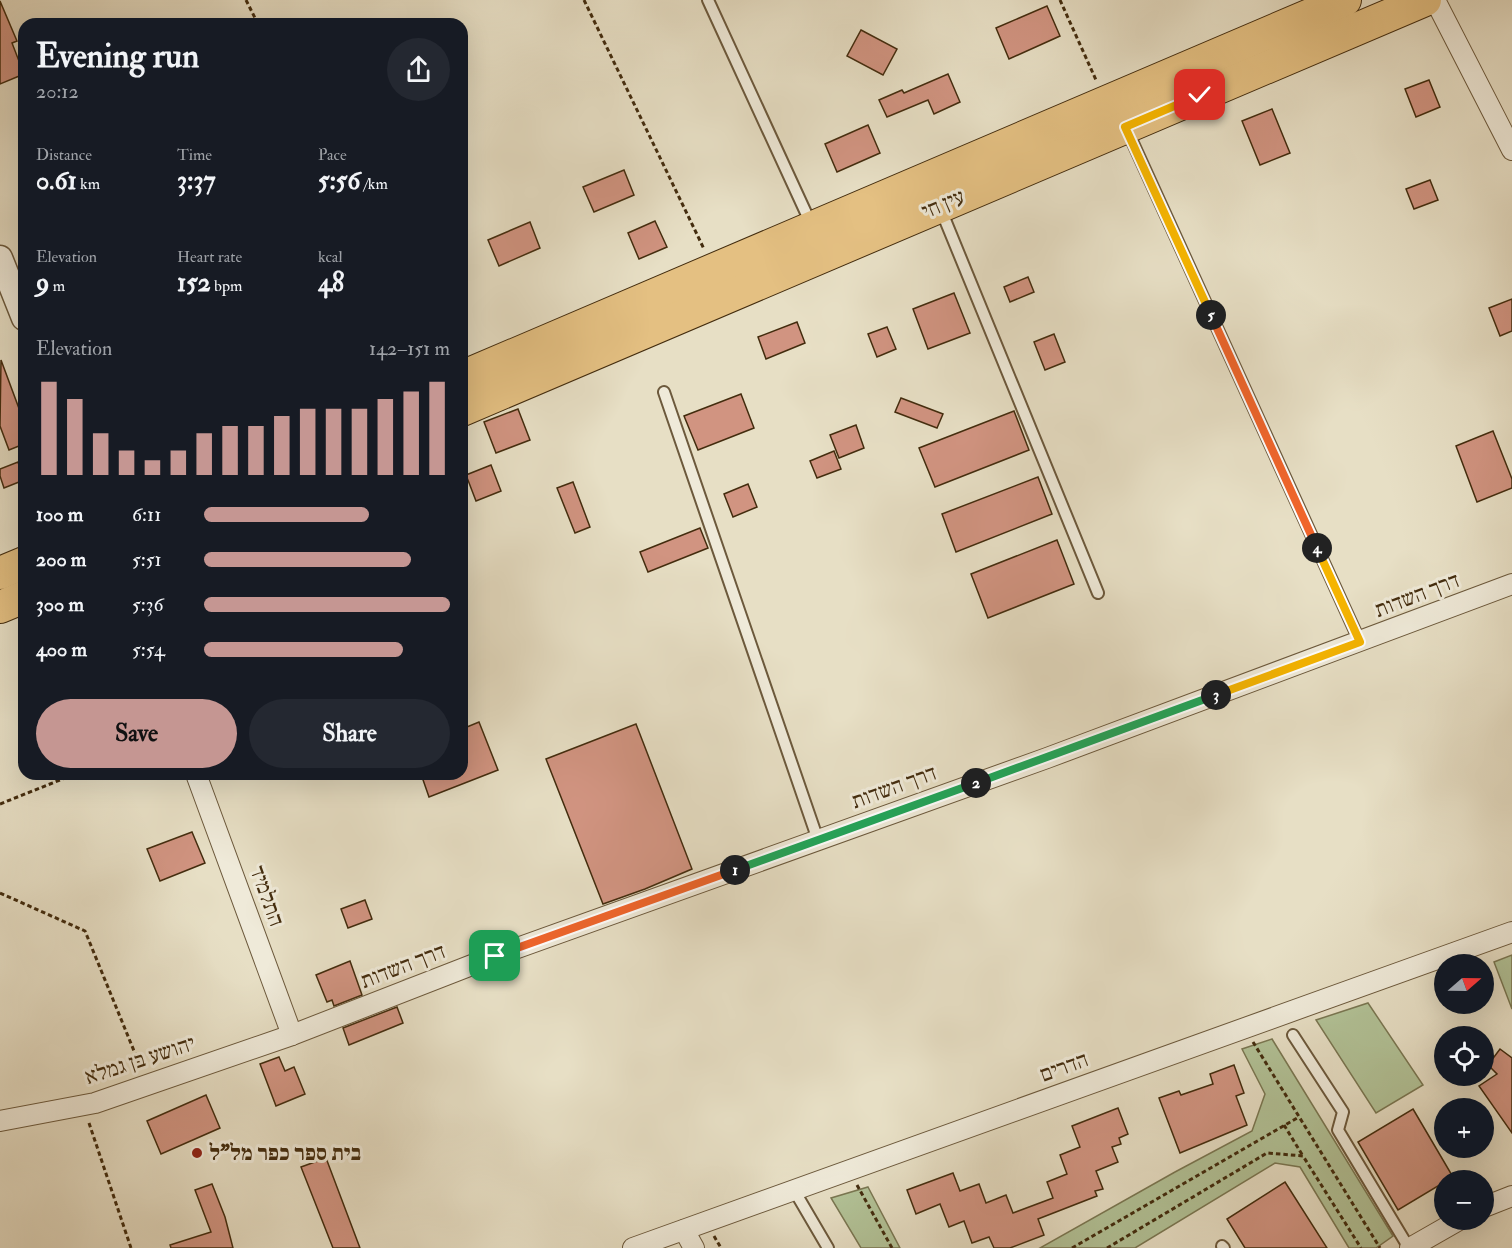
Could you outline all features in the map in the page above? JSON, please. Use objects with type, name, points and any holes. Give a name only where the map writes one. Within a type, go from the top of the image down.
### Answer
[{"type":"main road","name":"עין חי","points":[[468,374],[1345,0]]},
{"type":"main road","name":"עין חי","points":[[468,407],[1425,0]]},
{"type":"main road","points":[[0,573],[18,566]]},
{"type":"main road","points":[[0,607],[18,600]]},
{"type":"street","points":[[1435,0],[1512,150]]},
{"type":"street","points":[[0,258],[18,303]]},
{"type":"street","name":"דרך השדות","points":[[292,1035],[495,956],[1360,642],[1512,584]]},
{"type":"street","name":"התלמיד","points":[[198,780],[292,1035]]},
{"type":"street","name":"הדרים","points":[[633,1248],[665,1243],[684,1230],[1512,932]]},
{"type":"street","name":"יהושע בן גמלא","points":[[0,1121],[95,1103],[292,1035]]},
{"type":"street","points":[[1494,1203],[1512,1196]]},
{"type":"street","points":[[684,1230],[694,1248]]},
{"type":"street","points":[[1419,1246],[1444,1230]]},
{"type":"lane","points":[[708,0],[812,227]]},
{"type":"lane","points":[[1125,127],[1360,642]]},
{"type":"lane","points":[[939,206],[1098,593]]},
{"type":"lane","points":[[663,392],[818,840]]},
{"type":"lane","points":[[1293,1035],[1343,1112],[1338,1130],[1419,1246]]},
{"type":"lane","points":[[794,1190],[828,1248]]},
{"type":"path","points":[[246,0],[255,18]]},
{"type":"path","points":[[584,0],[714,269]]},
{"type":"path","points":[[1060,0],[1107,102]]},
{"type":"path","points":[[0,804],[60,780]]},
{"type":"path","points":[[0,893],[85,930],[148,1084]]},
{"type":"path","points":[[1245,1028],[1380,1248]]},
{"type":"path","points":[[82,1104],[131,1248]]},
{"type":"path","points":[[1072,1248],[1299,1117]]},
{"type":"path","points":[[1284,1125],[1361,1248]]},
{"type":"path","points":[[1107,1248],[1267,1153],[1304,1156]]},
{"type":"path","points":[[849,1171],[892,1248]]},
{"type":"green space","points":[[1512,955],[1512,1009],[1494,962]]},
{"type":"green space","points":[[1368,1003],[1423,1085],[1376,1113],[1316,1020]]},
{"type":"green space","points":[[1272,1039],[1393,1236],[1376,1248],[1349,1248],[1300,1167],[1275,1163],[1135,1248],[1040,1248],[1252,1131],[1265,1094],[1242,1049]]},
{"type":"green space","points":[[868,1187],[900,1248],[861,1248],[831,1198]]},
{"type":"building","points":[[0,1],[17,41],[12,43],[18,58],[18,76],[0,84]]},
{"type":"building","points":[[1047,6],[1060,36],[1009,59],[996,28]]},
{"type":"building","points":[[861,30],[897,49],[883,75],[847,56]]},
{"type":"building","points":[[948,74],[960,102],[934,114],[928,100],[887,117],[879,100],[902,90],[904,93]]},
{"type":"building","points":[[1429,80],[1440,107],[1416,117],[1405,89]]},
{"type":"building","points":[[1272,109],[1290,153],[1260,165],[1242,121]]},
{"type":"building","points":[[868,125],[880,153],[837,172],[825,144]]},
{"type":"building","points":[[624,170],[634,195],[594,212],[583,187]]},
{"type":"building","points":[[1430,180],[1438,200],[1414,209],[1406,189]]},
{"type":"building","points":[[655,221],[667,247],[639,259],[628,233]]},
{"type":"building","points":[[530,222],[540,248],[499,266],[488,240]]},
{"type":"building","points":[[1028,277],[1034,292],[1010,302],[1004,287]]},
{"type":"building","points":[[954,293],[970,333],[928,349],[913,309]]},
{"type":"building","points":[[1512,299],[1512,331],[1500,336],[1489,308]]},
{"type":"building","points":[[797,322],[805,343],[766,359],[758,337]]},
{"type":"building","points":[[887,327],[896,349],[877,357],[868,334]]},
{"type":"building","points":[[1054,334],[1065,362],[1045,370],[1034,342]]},
{"type":"building","points":[[1,360],[18,406],[18,446],[9,450],[0,426]]},
{"type":"building","points":[[741,394],[754,428],[698,450],[684,416]]},
{"type":"building","points":[[901,398],[943,414],[937,428],[895,412]]},
{"type":"building","points":[[518,409],[530,440],[496,453],[484,422]]},
{"type":"building","points":[[1014,411],[1029,450],[935,487],[919,448]]},
{"type":"building","points":[[856,425],[864,448],[839,458],[830,435]]},
{"type":"building","points":[[1493,431],[1512,479],[1512,488],[1477,502],[1456,446]]},
{"type":"building","points":[[834,451],[841,469],[817,478],[810,461]]},
{"type":"building","points":[[18,462],[18,482],[4,488],[0,469]]},
{"type":"building","points":[[491,465],[501,491],[476,501],[468,474]]},
{"type":"building","points":[[1038,477],[1052,514],[956,552],[942,514]]},
{"type":"building","points":[[573,482],[590,527],[575,533],[557,488]]},
{"type":"building","points":[[748,484],[757,507],[733,517],[724,494]]},
{"type":"building","points":[[700,528],[708,548],[648,572],[640,552]]},
{"type":"building","points":[[1057,540],[1074,584],[988,618],[971,574]]},
{"type":"building","points":[[479,722],[498,770],[429,797],[423,780],[468,780],[468,727]]},
{"type":"building","points":[[636,724],[692,869],[603,904],[546,759]]},
{"type":"building","points":[[192,832],[205,863],[160,881],[147,849]]},
{"type":"building","points":[[365,900],[372,919],[348,928],[341,909]]},
{"type":"building","points":[[350,961],[362,995],[334,1006],[332,1000],[327,1002],[316,975]]},
{"type":"building","points":[[397,1007],[403,1023],[349,1045],[343,1028]]},
{"type":"building","points":[[1500,1049],[1512,1058],[1512,1133],[1494,1107],[1494,1098],[1487,1098],[1479,1086],[1494,1086],[1494,1076],[1497,1074],[1494,1071],[1494,1057]]},
{"type":"building","points":[[279,1057],[285,1071],[294,1067],[305,1094],[276,1106],[260,1064]]},
{"type":"building","points":[[1234,1065],[1244,1093],[1236,1096],[1247,1125],[1180,1153],[1159,1098],[1179,1091],[1181,1095],[1213,1084],[1210,1074]]},
{"type":"building","points":[[206,1095],[220,1128],[161,1154],[147,1121]]},
{"type":"building","points":[[1118,1108],[1128,1134],[1119,1138],[1121,1144],[1112,1147],[1118,1162],[1096,1171],[1103,1189],[1095,1191],[1097,1196],[1038,1219],[1044,1235],[1010,1248],[994,1248],[989,1237],[972,1243],[964,1221],[949,1227],[940,1204],[916,1214],[907,1190],[953,1173],[960,1191],[979,1184],[986,1203],[1006,1195],[1013,1213],[1053,1198],[1047,1182],[1067,1174],[1060,1155],[1080,1147],[1072,1126]]},
{"type":"building","points":[[1413,1109],[1434,1145],[1434,1158],[1442,1158],[1449,1170],[1434,1170],[1434,1188],[1398,1210],[1358,1142]]},
{"type":"building","points":[[326,1158],[360,1248],[333,1248],[301,1167]]},
{"type":"building","points":[[1285,1182],[1327,1248],[1245,1248],[1227,1219]]},
{"type":"building","points":[[212,1184],[225,1217],[233,1248],[171,1248],[170,1245],[211,1232],[195,1190]]},
{"type":"place","name":"בית ספר כפר מל\"ל","points":[[197,1153]]},
{"type":"route","points":[[495,956],[1047,758],[1360,642],[1125,127],[1200,95]]}]
